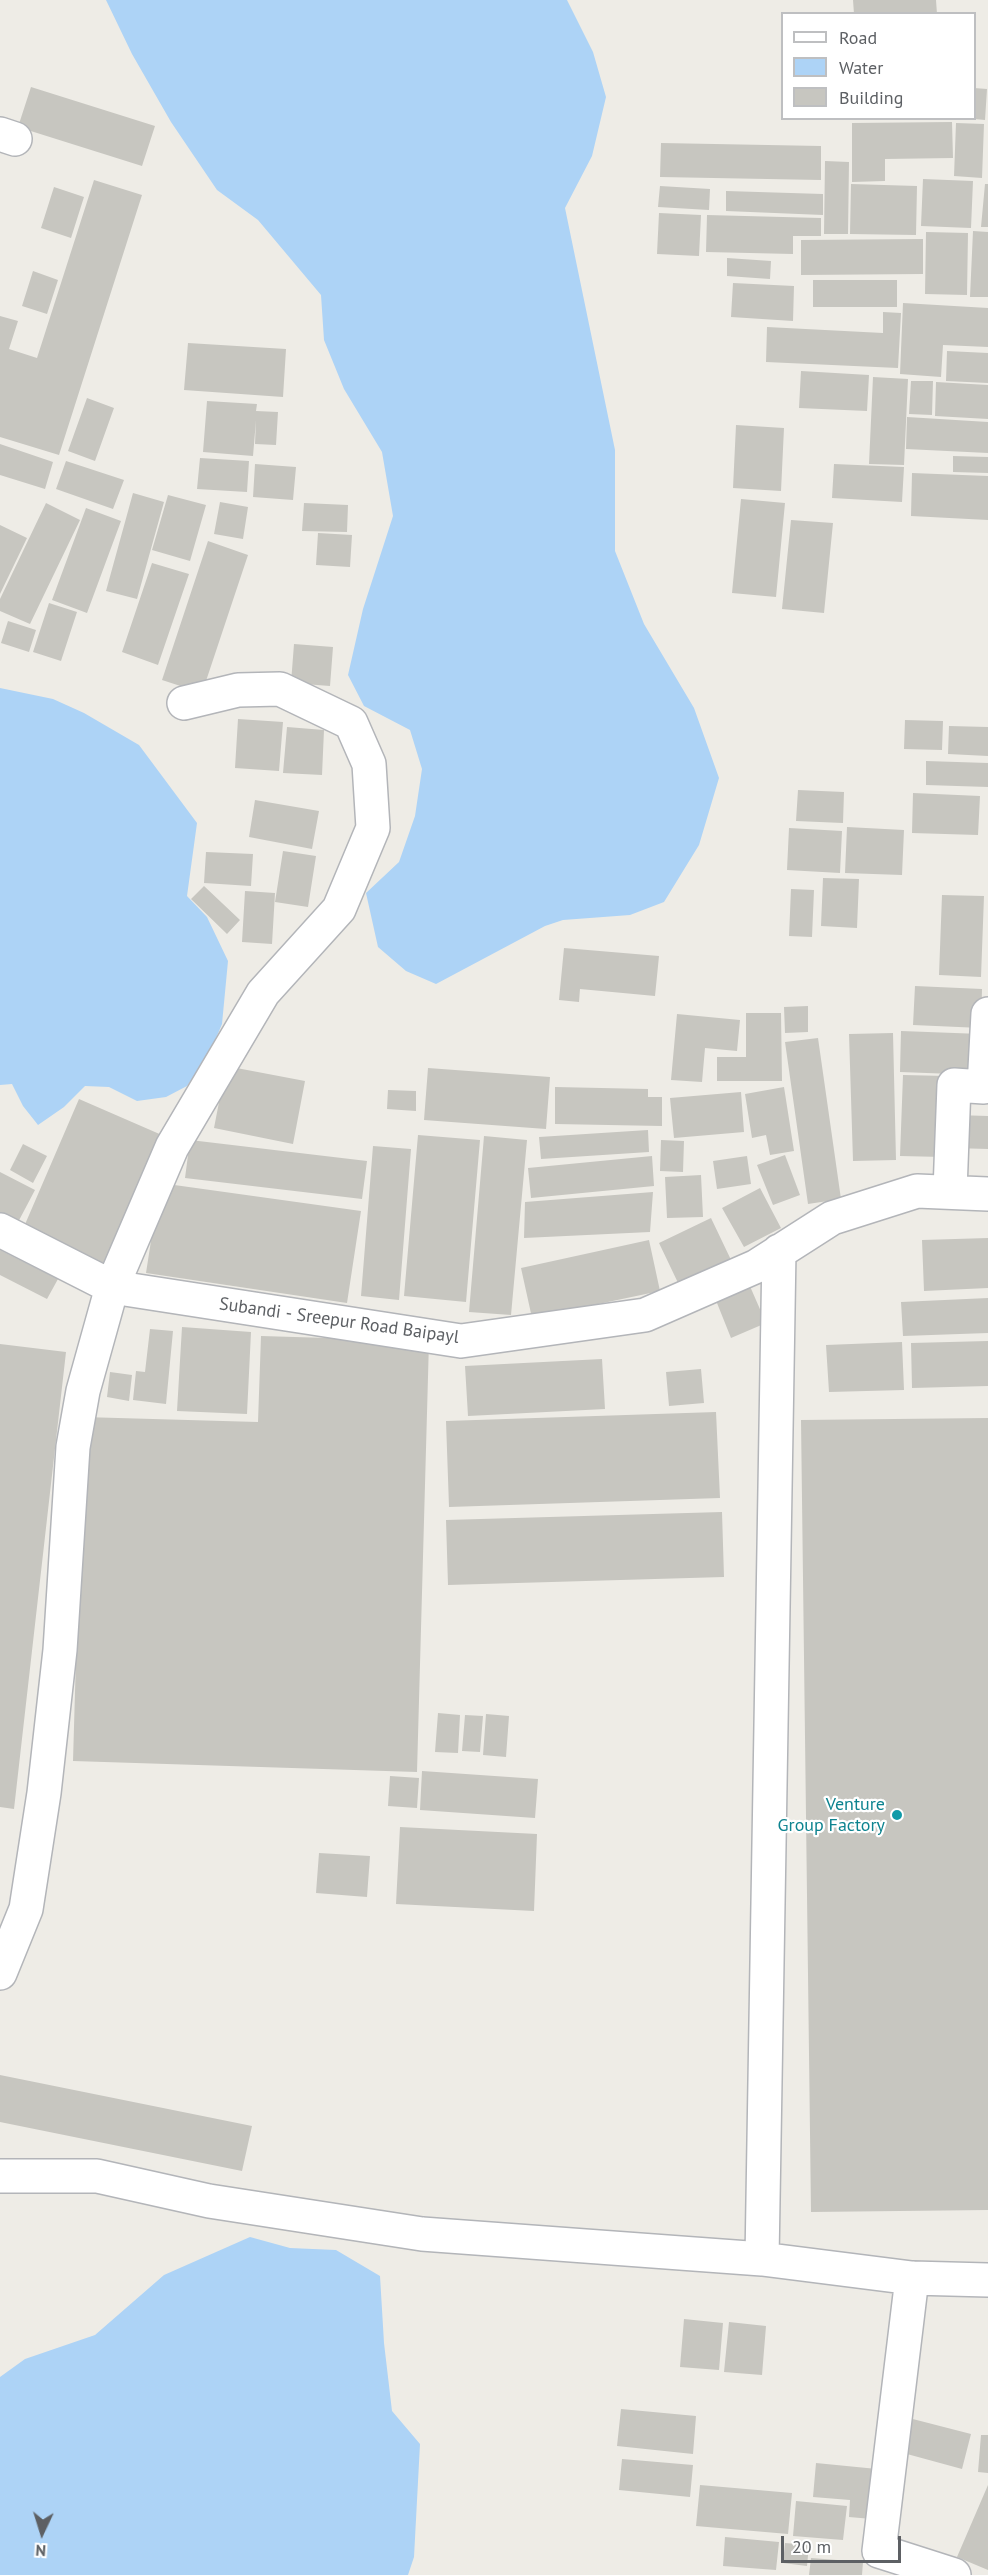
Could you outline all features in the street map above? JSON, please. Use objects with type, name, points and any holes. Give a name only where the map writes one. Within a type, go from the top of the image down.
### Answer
[{"type":"street","points":[[0,1973],[26,1908],[44,1793],[60,1650],[73,1447],[83,1391],[112,1287],[172,1147],[263,993],[339,909],[373,828],[369,764],[351,723],[280,689],[238,690],[184,703]]},
{"type":"street","points":[[950,1191],[954,1085],[984,1087],[988,1014]]},
{"type":"street","name":"Subandi - Sreepur Road Baipayl","points":[[0,1230],[112,1287],[461,1341],[645,1315],[757,1266],[832,1218],[917,1191],[988,1194]]},
{"type":"street","points":[[762,2259],[779,1251]]},
{"type":"street","points":[[0,2176],[97,2176],[209,2201],[422,2234],[762,2259],[912,2278],[988,2280]]},
{"type":"street","points":[[912,2278],[879,2551],[954,2575]]},
{"type":"water","points":[[106,0],[567,0],[593,52],[606,97],[592,156],[565,208],[615,450],[615,551],[644,624],[694,708],[719,778],[699,845],[664,902],[630,915],[563,920],[545,926],[436,984],[406,971],[378,947],[366,893],[399,862],[415,816],[422,769],[410,730],[364,706],[348,675],[363,609],[393,516],[382,452],[344,389],[324,340],[321,295],[258,220],[217,190],[171,122],[132,54]]},
{"type":"water","points":[[0,688],[53,699],[84,713],[139,745],[197,823],[187,896],[207,917],[228,961],[222,1024],[209,1055],[187,1086],[166,1097],[137,1101],[109,1087],[85,1086],[64,1107],[38,1125],[23,1106],[12,1084],[0,1085]]},
{"type":"water","points":[[250,2237],[290,2248],[336,2250],[380,2276],[384,2343],[392,2411],[420,2444],[414,2557],[408,2575],[0,2575],[0,2377],[25,2359],[95,2335],[164,2275]]},
{"type":"building","points":[[853,0],[936,0],[937,12],[854,12]]},
{"type":"building","points":[[31,87],[155,126],[142,166],[18,127]]},
{"type":"building","points":[[976,88],[987,89],[985,120],[976,119]]},
{"type":"building","points":[[952,122],[953,158],[885,159],[885,181],[852,182],[852,123]]},
{"type":"building","points":[[956,123],[984,124],[982,178],[954,176]]},
{"type":"building","points":[[661,143],[821,146],[821,180],[660,177]]},
{"type":"building","points":[[825,161],[849,162],[848,234],[824,234]]},
{"type":"building","points":[[923,179],[973,181],[971,228],[921,226]]},
{"type":"building","points":[[94,180],[142,195],[59,455],[0,437],[0,316],[18,321],[9,349],[37,358]]},
{"type":"building","points":[[851,184],[917,186],[916,235],[850,234]]},
{"type":"building","points":[[985,184],[988,184],[988,227],[981,227]]},
{"type":"building","points":[[660,186],[710,189],[709,210],[658,207]]},
{"type":"building","points":[[54,187],[84,197],[71,238],[41,228]]},
{"type":"building","points":[[726,191],[823,194],[823,215],[726,211]]},
{"type":"building","points":[[659,213],[701,215],[699,256],[657,254]]},
{"type":"building","points":[[707,215],[821,218],[821,236],[793,236],[793,254],[706,252]]},
{"type":"building","points":[[973,231],[988,232],[988,297],[970,297]]},
{"type":"building","points":[[926,232],[968,233],[967,295],[925,294]]},
{"type":"building","points":[[923,239],[923,274],[801,275],[801,240]]},
{"type":"building","points":[[727,258],[771,261],[770,279],[727,276]]},
{"type":"building","points":[[33,271],[58,280],[47,314],[22,306]]},
{"type":"building","points":[[813,280],[897,280],[897,307],[813,307]]},
{"type":"building","points":[[733,283],[794,286],[793,321],[731,317]]},
{"type":"building","points":[[903,303],[988,308],[988,347],[943,345],[941,377],[900,374]]},
{"type":"building","points":[[883,312],[901,313],[898,368],[766,362],[767,327],[883,333]]},
{"type":"building","points":[[188,343],[286,349],[283,397],[184,390]]},
{"type":"building","points":[[947,351],[988,353],[988,383],[946,381]]},
{"type":"building","points":[[801,371],[869,375],[867,411],[799,408]]},
{"type":"building","points":[[873,377],[908,379],[904,465],[869,464]]},
{"type":"building","points":[[911,381],[933,381],[932,415],[909,414]]},
{"type":"building","points":[[936,382],[988,385],[988,419],[935,416]]},
{"type":"building","points":[[87,398],[114,408],[95,461],[68,451]]},
{"type":"building","points":[[207,401],[257,404],[256,411],[278,412],[276,445],[255,444],[256,420],[253,456],[203,452]]},
{"type":"building","points":[[907,417],[988,422],[988,453],[906,449]]},
{"type":"building","points":[[736,425],[784,428],[781,491],[733,488]]},
{"type":"building","points":[[0,444],[53,462],[45,489],[0,475]]},
{"type":"building","points":[[953,456],[988,457],[988,473],[953,472]]},
{"type":"building","points":[[200,458],[249,461],[247,492],[197,489]]},
{"type":"building","points":[[66,461],[124,480],[113,509],[56,489]]},
{"type":"building","points":[[255,464],[296,467],[293,500],[253,497]]},
{"type":"building","points":[[834,464],[904,467],[902,502],[832,498]]},
{"type":"building","points":[[912,473],[988,476],[988,520],[911,516]]},
{"type":"building","points":[[133,493],[164,502],[137,599],[106,591]]},
{"type":"building","points":[[168,495],[206,505],[190,561],[152,550]]},
{"type":"building","points":[[741,499],[785,503],[776,597],[732,593]]},
{"type":"building","points":[[220,502],[248,507],[243,539],[214,534]]},
{"type":"building","points":[[46,503],[80,520],[30,624],[0,611],[0,599]]},
{"type":"building","points":[[304,503],[348,505],[347,532],[302,531]]},
{"type":"building","points":[[86,508],[121,521],[87,613],[52,600]]},
{"type":"building","points":[[791,520],[833,523],[824,613],[782,609]]},
{"type":"building","points":[[0,525],[27,538],[0,594]]},
{"type":"building","points":[[318,533],[352,535],[350,567],[316,565]]},
{"type":"building","points":[[208,541],[248,555],[202,693],[162,680]]},
{"type":"building","points":[[152,563],[189,574],[158,665],[122,652]]},
{"type":"building","points":[[49,603],[77,612],[61,661],[33,652]]},
{"type":"building","points":[[8,621],[36,630],[29,652],[1,643]]},
{"type":"building","points":[[294,644],[333,647],[330,686],[291,683]]},
{"type":"building","points":[[238,719],[283,722],[279,771],[235,768]]},
{"type":"building","points":[[905,720],[943,721],[942,750],[904,749]]},
{"type":"building","points":[[949,726],[988,727],[988,756],[948,754]]},
{"type":"building","points":[[287,727],[324,730],[322,775],[283,773]]},
{"type":"building","points":[[926,761],[988,763],[988,787],[926,785]]},
{"type":"building","points":[[798,790],[844,792],[843,823],[796,821]]},
{"type":"building","points":[[913,793],[980,796],[978,835],[912,833]]},
{"type":"building","points":[[255,800],[319,811],[312,849],[249,837]]},
{"type":"building","points":[[847,827],[904,830],[902,875],[845,873]]},
{"type":"building","points":[[789,828],[842,831],[840,873],[787,870]]},
{"type":"building","points":[[283,851],[316,856],[308,907],[275,902]]},
{"type":"building","points":[[206,852],[253,854],[251,886],[204,883]]},
{"type":"building","points":[[823,878],[859,879],[857,928],[821,926]]},
{"type":"building","points":[[204,886],[240,920],[227,934],[191,899]]},
{"type":"building","points":[[791,889],[814,890],[812,937],[789,936]]},
{"type":"building","points":[[245,891],[275,893],[272,944],[242,942]]},
{"type":"building","points":[[942,895],[984,896],[981,977],[939,975]]},
{"type":"building","points":[[564,948],[659,956],[655,996],[580,989],[579,1002],[559,1000]]},
{"type":"building","points":[[915,986],[982,989],[981,1028],[913,1025]]},
{"type":"building","points":[[808,1006],[808,1032],[785,1033],[784,1007]]},
{"type":"building","points":[[746,1013],[781,1013],[782,1081],[717,1081],[717,1057],[746,1057]]},
{"type":"building","points":[[677,1014],[740,1020],[737,1051],[705,1048],[702,1082],[671,1080]]},
{"type":"building","points":[[901,1031],[981,1034],[980,1075],[900,1072]]},
{"type":"building","points":[[893,1033],[896,1160],[853,1161],[849,1034]]},
{"type":"building","points":[[818,1038],[841,1199],[808,1204],[785,1042]]},
{"type":"building","points":[[226,1066],[305,1081],[293,1144],[214,1128]]},
{"type":"building","points":[[428,1068],[550,1077],[546,1129],[424,1120]]},
{"type":"building","points":[[903,1075],[946,1076],[943,1157],[900,1156]]},
{"type":"building","points":[[555,1087],[648,1089],[648,1097],[662,1097],[662,1126],[555,1124]]},
{"type":"building","points":[[784,1087],[794,1151],[770,1155],[766,1135],[752,1138],[745,1094]]},
{"type":"building","points":[[388,1090],[416,1091],[416,1111],[387,1109]]},
{"type":"building","points":[[741,1092],[744,1132],[674,1138],[670,1098]]},
{"type":"building","points":[[79,1099],[171,1139],[114,1268],[23,1229]]},
{"type":"building","points":[[955,1115],[988,1116],[988,1149],[953,1148]]},
{"type":"building","points":[[648,1130],[649,1152],[541,1159],[539,1137]]},
{"type":"building","points":[[418,1135],[480,1140],[466,1302],[404,1296]]},
{"type":"building","points":[[484,1136],[527,1140],[511,1315],[469,1312]]},
{"type":"building","points":[[190,1140],[367,1161],[362,1199],[185,1178]]},
{"type":"building","points":[[661,1140],[684,1141],[683,1172],[660,1171]]},
{"type":"building","points":[[23,1144],[47,1156],[33,1183],[10,1170]]},
{"type":"building","points":[[373,1146],[411,1149],[399,1300],[361,1296]]},
{"type":"building","points":[[785,1155],[800,1195],[773,1205],[757,1165]]},
{"type":"building","points":[[652,1156],[654,1186],[531,1198],[528,1168]]},
{"type":"building","points":[[747,1156],[751,1184],[717,1189],[713,1161]]},
{"type":"building","points":[[0,1172],[35,1190],[16,1226],[0,1217]]},
{"type":"building","points":[[701,1175],[703,1217],[667,1218],[665,1177]]},
{"type":"building","points":[[160,1183],[361,1211],[347,1303],[146,1273]]},
{"type":"building","points":[[760,1188],[781,1228],[744,1247],[722,1208]]},
{"type":"building","points":[[653,1192],[650,1232],[524,1238],[525,1202]]},
{"type":"building","points":[[711,1218],[732,1262],[680,1287],[659,1243]]},
{"type":"building","points":[[988,1238],[988,1288],[924,1291],[922,1240]]},
{"type":"building","points":[[649,1240],[660,1291],[532,1318],[521,1268]]},
{"type":"building","points":[[0,1250],[58,1279],[47,1299],[0,1275]]},
{"type":"building","points":[[749,1284],[766,1323],[731,1338],[715,1298]]},
{"type":"building","points":[[988,1298],[988,1333],[903,1336],[901,1302]]},
{"type":"building","points":[[182,1327],[251,1332],[247,1414],[177,1411]]},
{"type":"building","points":[[150,1329],[173,1331],[166,1404],[133,1400],[136,1371],[145,1372]]},
{"type":"building","points":[[261,1336],[429,1341],[417,1772],[73,1761],[83,1417],[258,1422]]},
{"type":"building","points":[[988,1341],[988,1386],[912,1388],[911,1343]]},
{"type":"building","points":[[902,1342],[904,1390],[829,1392],[826,1345]]},
{"type":"building","points":[[0,1344],[66,1352],[14,1809],[0,1807]]},
{"type":"building","points":[[602,1359],[605,1409],[468,1416],[465,1366]]},
{"type":"building","points":[[701,1369],[704,1403],[669,1406],[666,1372]]},
{"type":"building","points":[[110,1372],[132,1375],[129,1401],[107,1397]]},
{"type":"building","points":[[716,1412],[720,1498],[449,1507],[446,1421]]},
{"type":"building","name":"Venture Group Factory","points":[[988,1418],[988,2210],[811,2212],[801,1420]]},
{"type":"building","points":[[722,1512],[724,1577],[448,1585],[446,1520]]},
{"type":"building","points":[[438,1713],[460,1715],[458,1753],[435,1752]]},
{"type":"building","points":[[486,1714],[509,1716],[506,1757],[483,1755]]},
{"type":"building","points":[[465,1715],[483,1716],[480,1752],[462,1751]]},
{"type":"building","points":[[422,1771],[538,1779],[535,1818],[420,1810]]},
{"type":"building","points":[[390,1776],[419,1778],[417,1808],[388,1806]]},
{"type":"building","points":[[400,1827],[537,1834],[534,1911],[396,1904]]},
{"type":"building","points":[[319,1853],[370,1856],[367,1897],[316,1893]]},
{"type":"building","points":[[0,2075],[252,2126],[242,2171],[0,2122]]},
{"type":"building","points":[[684,2319],[723,2323],[719,2370],[680,2367]]},
{"type":"building","points":[[729,2322],[766,2326],[762,2375],[724,2372]]},
{"type":"building","points":[[621,2409],[696,2416],[693,2454],[617,2446]]},
{"type":"building","points":[[905,2417],[971,2434],[962,2469],[896,2451]]},
{"type":"building","points":[[981,2435],[988,2435],[988,2473],[978,2472]]},
{"type":"building","points":[[622,2459],[693,2465],[690,2497],[619,2490]]},
{"type":"building","points":[[816,2463],[877,2469],[872,2519],[849,2517],[850,2500],[813,2497]]},
{"type":"building","points":[[700,2485],[792,2493],[788,2534],[696,2526]]},
{"type":"building","points":[[988,2485],[988,2570],[957,2557]]},
{"type":"building","points":[[796,2501],[847,2506],[843,2540],[793,2536]]},
{"type":"building","points":[[725,2537],[779,2542],[776,2570],[723,2566]]},
{"type":"building","points":[[785,2543],[809,2545],[807,2566],[783,2563]]},
{"type":"building","points":[[811,2558],[863,2562],[862,2575],[809,2575]]},
{"type":"place","name":"Venture Group Factory","points":[[897,1815]]}]
